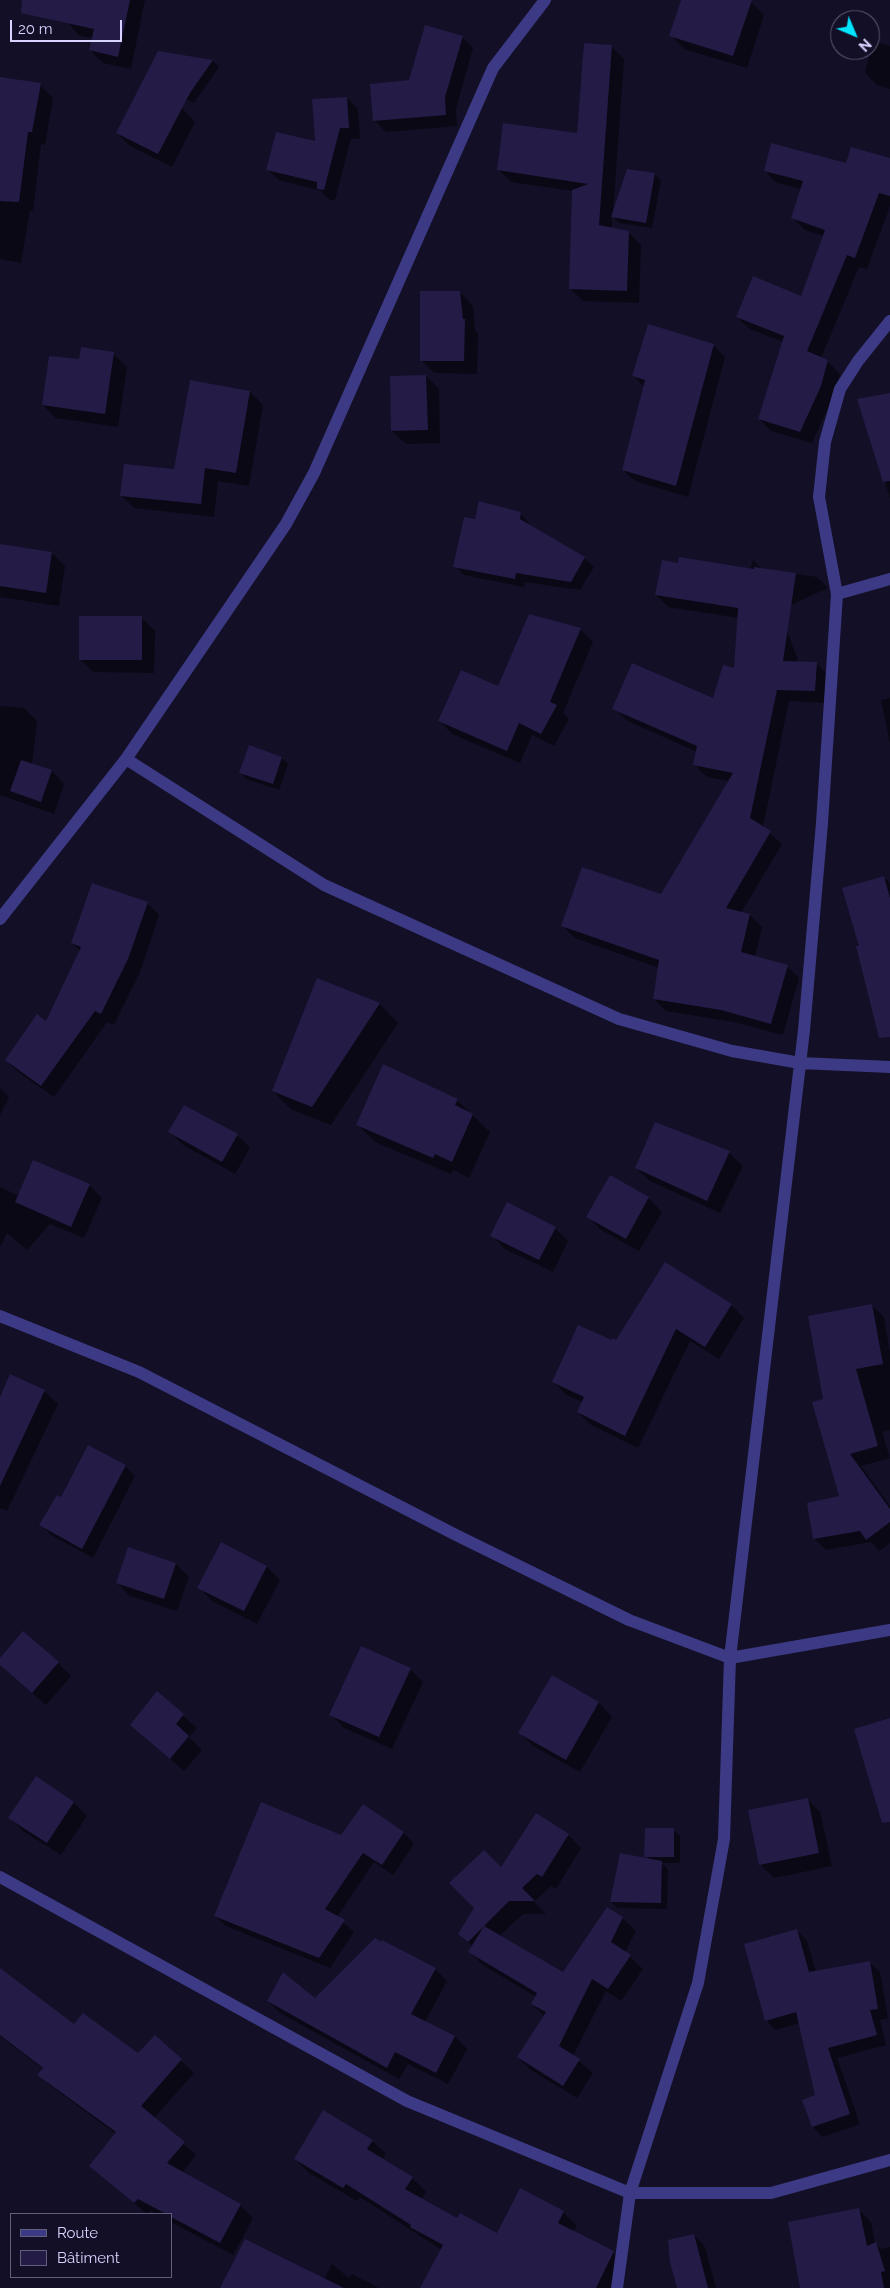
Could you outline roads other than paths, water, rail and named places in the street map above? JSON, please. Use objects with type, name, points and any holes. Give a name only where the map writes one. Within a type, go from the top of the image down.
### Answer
[{"type":"street","points":[[0,920],[126,759],[286,524],[314,473],[493,68],[545,0]]},
{"type":"street","points":[[617,2288],[630,2193],[698,1983],[724,1839],[730,1658],[800,1064],[822,824],[837,594],[819,497],[825,442],[840,389],[858,361],[890,321]]},
{"type":"street","points":[[837,594],[890,579]]},
{"type":"street","points":[[126,759],[324,885],[610,1014],[732,1051],[800,1064],[890,1068]]},
{"type":"street","points":[[0,1316],[139,1372],[456,1535],[629,1620],[730,1658],[890,1630]]},
{"type":"street","points":[[0,1877],[407,2101],[630,2193],[771,2193],[890,2160]]}]
